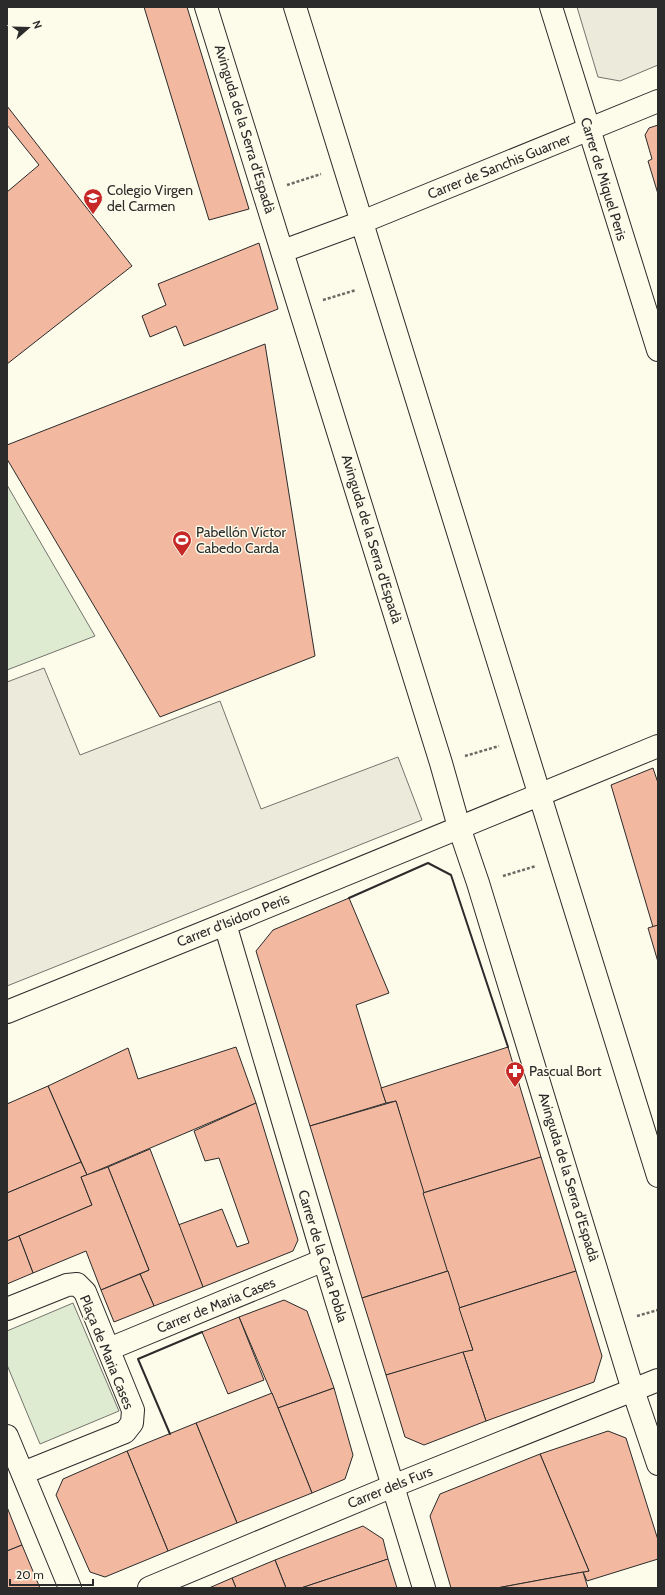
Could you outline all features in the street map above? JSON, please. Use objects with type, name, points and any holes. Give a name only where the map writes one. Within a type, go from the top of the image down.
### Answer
[{"type":"street","name":"Avinguda de la Serra d'Espadà","points":[[206,7],[283,251],[633,1390],[658,1464]]},
{"type":"street","points":[[295,7],[658,1176]]},
{"type":"street","name":"Carrer de Miquel Peris","points":[[551,7],[658,350]]},
{"type":"street","name":"Carrer de Sanchis Guarner","points":[[362,222],[658,100]]},
{"type":"street","points":[[283,251],[362,222]]},
{"type":"street","points":[[459,827],[658,746]]},
{"type":"street","name":"Carrer d'Isidoro Peris","points":[[7,1012],[459,827]]},
{"type":"street","name":"Carrer de la Carta Pobla","points":[[225,924],[324,1260],[424,1588]]},
{"type":"street","name":"Carrer de Maria Cases","points":[[109,1349],[324,1260]]},
{"type":"street","name":"Plaça de Maria Cases","points":[[7,1309],[67,1284],[76,1284],[85,1292],[133,1410],[132,1423],[125,1432],[23,1473]]},
{"type":"street","points":[[633,1390],[658,1380]]},
{"type":"street","name":"Carrer dels Furs","points":[[149,1588],[393,1486],[633,1390]]},
{"type":"street","points":[[7,1436],[70,1588]]},
{"type":"path","points":[[264,192],[345,166]]},
{"type":"path","points":[[300,308],[381,283]]},
{"type":"path","points":[[441,763],[522,739]]},
{"type":"path","points":[[478,883],[560,860]]},
{"type":"green space","points":[[7,485],[95,636],[7,670]]},
{"type":"green space","points":[[73,1303],[119,1411],[40,1444],[7,1365],[7,1331]]},
{"type":"shaded area","points":[[577,7],[658,7],[658,65],[620,81],[598,77]]},
{"type":"shaded area","points":[[44,668],[80,755],[220,701],[261,809],[398,757],[422,820],[7,986],[7,682]]},
{"type":"building","points":[[144,7],[187,7],[249,209],[209,220]]},
{"type":"building","points":[[7,106],[132,266],[7,364],[7,192],[39,165],[7,125]]},
{"type":"building","points":[[658,125],[658,194],[648,161],[652,159],[645,135],[649,128]]},
{"type":"building","points":[[259,243],[278,309],[184,346],[176,326],[150,337],[142,316],[166,305],[158,284]]},
{"type":"building","name":"Pabellón Víctor Cabedo Carda","points":[[265,344],[315,656],[160,717],[7,459],[7,445]]},
{"type":"building","points":[[653,768],[658,783],[658,925],[653,927],[611,785]]},
{"type":"building","points":[[349,898],[389,993],[356,1005],[386,1103],[310,1126],[256,951],[273,930]]},
{"type":"building","points":[[658,925],[658,962],[648,928]]},
{"type":"building","points":[[236,1047],[256,1103],[87,1175],[48,1086],[128,1048],[138,1079]]},
{"type":"building","points":[[508,1047],[541,1157],[423,1193],[396,1101],[386,1103],[381,1088]]},
{"type":"building","points":[[48,1086],[81,1162],[7,1193],[7,1104]]},
{"type":"building","points":[[396,1101],[448,1271],[362,1298],[310,1126]]},
{"type":"building","points":[[256,1103],[298,1240],[293,1251],[203,1287],[178,1225],[222,1209],[237,1247],[249,1243],[219,1158],[205,1161],[194,1131]]},
{"type":"building","points":[[150,1149],[203,1287],[154,1306],[140,1274],[149,1270],[108,1167]]},
{"type":"building","points":[[541,1157],[576,1271],[459,1308],[423,1193]]},
{"type":"building","points":[[81,1162],[87,1175],[81,1177],[92,1205],[7,1241],[7,1193]]},
{"type":"building","points":[[108,1167],[149,1270],[101,1290],[86,1251],[33,1273],[19,1236],[92,1205],[81,1177]]},
{"type":"building","points":[[19,1236],[33,1273],[7,1284],[7,1241]]},
{"type":"building","points":[[448,1271],[473,1350],[386,1375],[362,1298]]},
{"type":"building","points":[[576,1271],[602,1356],[594,1382],[486,1421],[463,1352],[473,1350],[459,1308]]},
{"type":"building","points":[[140,1274],[154,1306],[114,1322],[101,1290]]},
{"type":"building","points":[[284,1300],[307,1311],[334,1388],[278,1408],[239,1317]]},
{"type":"building","points":[[239,1317],[264,1380],[228,1394],[202,1332]]},
{"type":"building","points":[[463,1352],[486,1421],[424,1445],[405,1437],[386,1375]]},
{"type":"building","points":[[334,1388],[353,1455],[345,1479],[312,1493],[278,1408]]},
{"type":"building","points":[[272,1393],[312,1493],[237,1523],[196,1423]]},
{"type":"building","points":[[196,1423],[237,1523],[168,1551],[127,1451]]},
{"type":"building","points":[[608,1431],[626,1438],[658,1540],[658,1559],[587,1581],[583,1572],[589,1571],[540,1454]]},
{"type":"building","points":[[127,1451],[168,1551],[105,1577],[90,1572],[56,1495],[63,1479]]},
{"type":"building","points":[[540,1454],[589,1571],[497,1588],[451,1588],[430,1516],[440,1494]]},
{"type":"building","points":[[7,1507],[22,1545],[7,1551]]},
{"type":"building","points":[[363,1526],[383,1539],[388,1559],[301,1588],[286,1588],[275,1560]]},
{"type":"building","points":[[22,1545],[40,1588],[7,1588],[7,1551]]},
{"type":"building","points":[[388,1559],[397,1588],[301,1588]]},
{"type":"building","points":[[275,1560],[286,1588],[236,1588],[232,1578]]},
{"type":"building","points":[[583,1572],[588,1588],[497,1588]]},
{"type":"building","points":[[232,1578],[236,1588],[209,1588]]},
{"type":"wall","points":[[349,898],[428,863],[451,875],[508,1047]]},
{"type":"wall","points":[[170,1434],[138,1359],[202,1332]]},
{"type":"place","name":"Colegio Virgen del Carmen","points":[[93,215]]},
{"type":"place","name":"Pabellón Víctor Cabedo Carda","points":[[182,557]]},
{"type":"place","name":"Pascual Bort","points":[[515,1088]]}]
